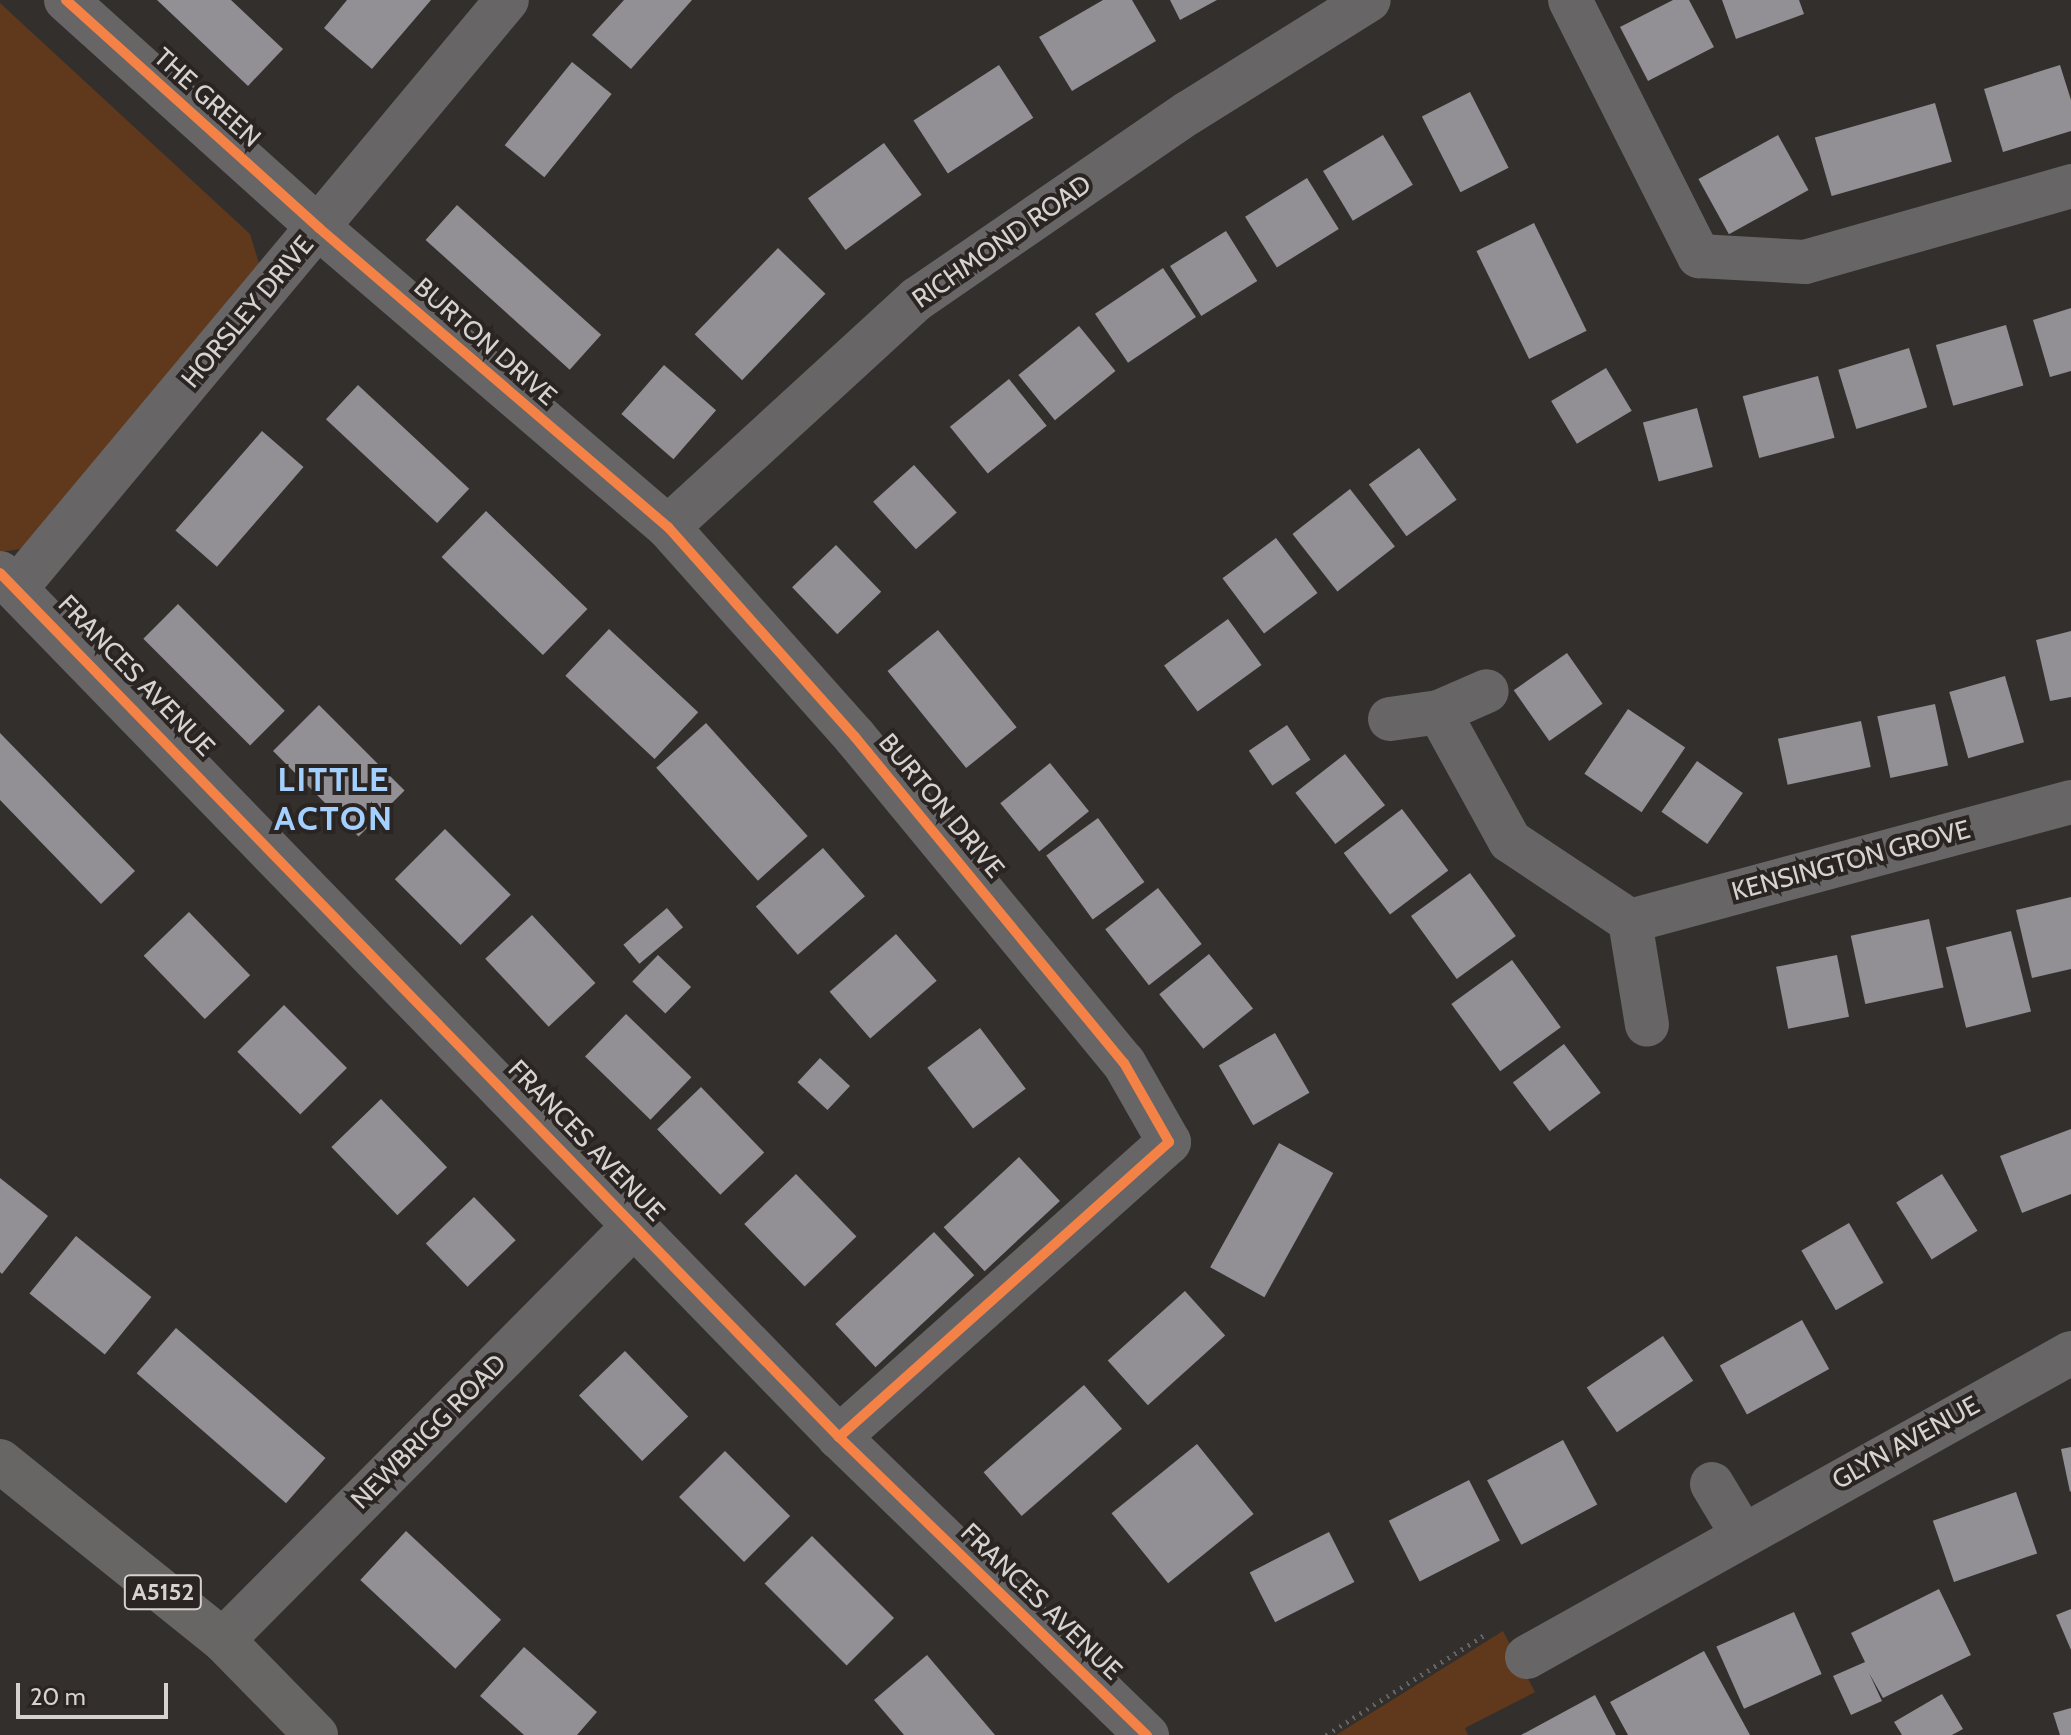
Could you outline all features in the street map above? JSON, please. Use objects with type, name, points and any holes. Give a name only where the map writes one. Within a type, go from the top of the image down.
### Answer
[{"type":"main road","name":"A5152","points":[[0,1461],[223,1640],[316,1735]]},
{"type":"street","name":"THE GREEN","points":[[66,0],[319,228]]},
{"type":"street","name":"HORSLEY DRIVE","points":[[9,579],[319,228],[507,0]]},
{"type":"street","name":"RICHMOND ROAD","points":[[668,527],[917,299],[1188,113],[1369,0]]},
{"type":"street","points":[[1570,0],[1699,256],[1805,262],[2071,186]]},
{"type":"street","name":"BURTON DRIVE","points":[[319,228],[668,527],[855,737],[1124,1063],[1169,1142],[839,1437]]},
{"type":"street","name":"FRANCES AVENUE","points":[[9,579],[839,1437],[1147,1735]]},
{"type":"street","points":[[1390,719],[1439,712],[1487,691]]},
{"type":"street","points":[[1439,712],[1510,841],[1630,921],[1647,1025]]},
{"type":"street","name":"KENSINGTON GROVE","points":[[1630,921],[2071,802]]},
{"type":"street","name":"NEWBRIGG ROAD","points":[[223,1640],[636,1224]]},
{"type":"street","name":"GLYN AVENUE","points":[[1527,1657],[1742,1534],[2071,1353]]},
{"type":"street","points":[[1712,1484],[1742,1534]]},
{"type":"path","points":[[1326,1735],[1508,1620],[1527,1657]]},
{"type":"shaded area","points":[[0,3],[250,234],[261,270],[27,548],[0,552]]},
{"type":"shaded area","points":[[1503,1631],[1535,1692],[1465,1728],[1468,1735],[1336,1735]]},
{"type":"building","points":[[157,0],[231,0],[283,49],[248,86]]},
{"type":"building","points":[[347,0],[431,0],[372,69],[324,28]]},
{"type":"building","points":[[624,0],[692,0],[631,69],[592,35]]},
{"type":"building","points":[[1103,0],[1132,0],[1156,41],[1072,91],[1039,37]]},
{"type":"building","points":[[1170,0],[1217,0],[1180,20]]},
{"type":"building","points":[[1673,0],[1689,0],[1714,47],[1648,81],[1620,27]]},
{"type":"building","points":[[1722,0],[1799,0],[1804,14],[1736,39]]},
{"type":"building","points":[[572,62],[612,94],[544,177],[505,145]]},
{"type":"building","points":[[999,65],[1033,118],[948,173],[913,121]]},
{"type":"building","points":[[2060,65],[2071,100],[2071,131],[2003,152],[1984,89]]},
{"type":"building","points":[[1470,92],[1509,168],[1460,192],[1422,117]]},
{"type":"building","points":[[1935,103],[1952,162],[1832,196],[1815,137]]},
{"type":"building","points":[[1383,135],[1413,185],[1353,221],[1323,171]]},
{"type":"building","points":[[1778,135],[1809,190],[1729,234],[1698,179]]},
{"type":"building","points":[[884,143],[922,195],[846,250],[808,198]]},
{"type":"building","points":[[1307,178],[1339,229],[1277,268],[1245,217]]},
{"type":"building","points":[[457,205],[601,335],[570,370],[426,240]]},
{"type":"building","points":[[1534,223],[1587,331],[1529,359],[1476,251]]},
{"type":"building","points":[[1226,231],[1257,281],[1201,316],[1170,266]]},
{"type":"building","points":[[778,248],[825,294],[742,380],[695,334]]},
{"type":"building","points":[[1163,268],[1196,317],[1128,363],[1095,314]]},
{"type":"building","points":[[2071,308],[2071,371],[2050,377],[2033,320]]},
{"type":"building","points":[[2006,325],[2023,386],[1953,406],[1936,345]]},
{"type":"building","points":[[1079,326],[1116,371],[1055,420],[1018,375]]},
{"type":"building","points":[[1909,348],[1927,407],[1856,429],[1838,370]]},
{"type":"building","points":[[664,365],[716,410],[673,459],[621,414]]},
{"type":"building","points":[[1606,368],[1632,411],[1577,444],[1551,401]]},
{"type":"building","points":[[1818,376],[1835,438],[1759,458],[1743,396]]},
{"type":"building","points":[[1009,379],[1047,426],[988,473],[950,427]]},
{"type":"building","points":[[358,385],[469,489],[437,523],[326,419]]},
{"type":"building","points":[[1697,408],[1713,467],[1659,481],[1643,422]]},
{"type":"building","points":[[262,431],[304,467],[217,567],[175,531]]},
{"type":"building","points":[[1419,448],[1457,500],[1406,536],[1369,484]]},
{"type":"building","points":[[914,465],[957,513],[916,549],[873,502]]},
{"type":"building","points":[[1350,489],[1395,547],[1337,591],[1292,534]]},
{"type":"building","points":[[486,511],[587,609],[543,655],[442,557]]},
{"type":"building","points":[[1276,538],[1318,593],[1264,633],[1222,578]]},
{"type":"building","points":[[836,545],[881,592],[837,634],[792,587]]},
{"type":"building","points":[[178,604],[285,711],[250,745],[143,639]]},
{"type":"building","points":[[1228,619],[1262,665],[1198,712],[1164,665]]},
{"type":"building","points":[[609,629],[698,712],[655,759],[565,676]]},
{"type":"building","points":[[938,630],[1017,727],[966,768],[887,671]]},
{"type":"building","points":[[2071,631],[2071,697],[2050,701],[2036,640]]},
{"type":"building","points":[[1567,653],[1603,704],[1549,741],[1514,690]]},
{"type":"building","points":[[2005,676],[2024,742],[1968,758],[1949,692]]},
{"type":"building","points":[[1935,704],[1948,766],[1890,778],[1877,716]]},
{"type":"building","points":[[319,705],[405,791],[359,837],[273,751]]},
{"type":"building","points":[[1628,709],[1685,748],[1642,812],[1584,774]]},
{"type":"building","points":[[1861,721],[1871,767],[1788,785],[1778,739]]},
{"type":"building","points":[[706,723],[808,836],[758,881],[656,768]]},
{"type":"building","points":[[1287,725],[1310,760],[1272,786],[1249,751]]},
{"type":"building","points":[[0,733],[135,871],[101,904],[0,800]]},
{"type":"building","points":[[1345,754],[1385,805],[1335,844],[1295,793]]},
{"type":"building","points":[[1697,761],[1743,793],[1707,844],[1661,812]]},
{"type":"building","points":[[1050,763],[1089,811],[1039,851],[1000,803]]},
{"type":"building","points":[[1402,809],[1448,870],[1390,914],[1344,853]]},
{"type":"building","points":[[1098,818],[1144,882],[1093,920],[1046,856]]},
{"type":"building","points":[[445,829],[511,895],[461,945],[395,879]]},
{"type":"building","points":[[823,848],[865,896],[798,955],[756,906]]},
{"type":"building","points":[[1470,873],[1516,936],[1457,979],[1411,916]]},
{"type":"building","points":[[1158,888],[1202,944],[1149,985],[1105,929]]},
{"type":"building","points":[[2071,897],[2071,969],[2032,978],[2016,910]]},
{"type":"building","points":[[667,908],[683,927],[639,964],[623,945]]},
{"type":"building","points":[[189,912],[250,975],[205,1019],[144,956]]},
{"type":"building","points":[[532,915],[595,983],[549,1027],[485,959]]},
{"type":"building","points":[[1929,919],[1944,987],[1865,1004],[1851,936]]},
{"type":"building","points":[[2011,931],[2031,1012],[1966,1028],[1946,947]]},
{"type":"building","points":[[896,934],[937,981],[870,1039],[830,992]]},
{"type":"building","points":[[1209,954],[1253,1008],[1203,1049],[1159,994]]},
{"type":"building","points":[[658,955],[691,987],[665,1014],[632,982]]},
{"type":"building","points":[[1837,955],[1849,1017],[1788,1029],[1776,967]]},
{"type":"building","points":[[1512,960],[1561,1027],[1500,1071],[1451,1004]]},
{"type":"building","points":[[284,1005],[347,1068],[300,1115],[237,1052]]},
{"type":"building","points":[[626,1014],[691,1077],[650,1120],[585,1056]]},
{"type":"building","points":[[980,1028],[1026,1089],[973,1128],[927,1068]]},
{"type":"building","points":[[1275,1033],[1310,1093],[1253,1125],[1219,1066]]},
{"type":"building","points":[[1564,1044],[1601,1093],[1550,1131],[1513,1083]]},
{"type":"building","points":[[820,1058],[850,1086],[827,1110],[797,1082]]},
{"type":"building","points":[[701,1087],[764,1152],[720,1195],[657,1129]]},
{"type":"building","points":[[381,1099],[447,1167],[397,1215],[331,1147]]},
{"type":"building","points":[[2071,1129],[2071,1194],[2022,1213],[2000,1156]]},
{"type":"building","points":[[1279,1143],[1333,1173],[1264,1297],[1210,1267]]},
{"type":"building","points":[[1019,1157],[1060,1201],[985,1271],[944,1227]]},
{"type":"building","points":[[796,1174],[856,1237],[805,1287],[744,1224]]},
{"type":"building","points":[[1942,1174],[1978,1231],[1932,1259],[1896,1203]]},
{"type":"building","points":[[0,1178],[48,1216],[2,1274],[0,1272]]},
{"type":"building","points":[[474,1197],[516,1240],[467,1287],[426,1244]]},
{"type":"building","points":[[1849,1223],[1884,1283],[1836,1310],[1801,1250]]},
{"type":"building","points":[[934,1232],[974,1275],[876,1367],[835,1324]]},
{"type":"building","points":[[76,1236],[151,1297],[105,1355],[29,1294]]},
{"type":"building","points":[[1185,1291],[1225,1336],[1148,1405],[1108,1361]]},
{"type":"building","points":[[1802,1320],[1829,1369],[1747,1415],[1720,1366]]},
{"type":"building","points":[[176,1328],[325,1458],[286,1503],[137,1373]]},
{"type":"building","points":[[1663,1336],[1693,1381],[1617,1432],[1587,1387]]},
{"type":"building","points":[[625,1351],[688,1416],[642,1461],[579,1395]]},
{"type":"building","points":[[1084,1385],[1122,1429],[1022,1516],[984,1472]]},
{"type":"building","points":[[1563,1440],[1597,1504],[1521,1545],[1487,1480]]},
{"type":"building","points":[[1197,1444],[1254,1514],[1168,1583],[1112,1513]]},
{"type":"building","points":[[2071,1447],[2071,1491],[2070,1492],[2061,1449]]},
{"type":"building","points":[[725,1451],[790,1516],[744,1562],[679,1497]]},
{"type":"building","points":[[1469,1480],[1500,1541],[1420,1581],[1389,1521]]},
{"type":"building","points":[[2016,1492],[2037,1553],[1954,1582],[1933,1521]]},
{"type":"building","points":[[406,1531],[501,1620],[455,1669],[360,1580]]},
{"type":"building","points":[[1329,1532],[1354,1582],[1275,1622],[1250,1572]]},
{"type":"building","points":[[812,1536],[894,1618],[847,1665],[765,1583]]},
{"type":"building","points":[[1939,1589],[1971,1655],[1883,1698],[1869,1673],[1882,1701],[1851,1715],[1833,1676],[1865,1662],[1851,1633]]},
{"type":"building","points":[[2071,1609],[2071,1650],[2056,1615]]},
{"type":"building","points":[[1794,1612],[1822,1674],[1744,1709],[1716,1647]]},
{"type":"building","points":[[524,1647],[597,1712],[577,1735],[524,1735],[480,1696]]},
{"type":"building","points":[[1704,1651],[1750,1735],[1628,1735],[1610,1702]]},
{"type":"building","points":[[927,1655],[995,1735],[904,1735],[874,1700]]},
{"type":"building","points":[[1942,1694],[1963,1729],[1952,1735],[1902,1735],[1894,1722]]},
{"type":"building","points":[[1595,1695],[1616,1735],[1521,1735]]},
{"type":"building","points":[[2071,1708],[2071,1735],[2060,1735],[2053,1713]]},
{"type":"cycle path","points":[[66,0],[319,228],[668,527],[855,737],[1124,1063],[1169,1142],[839,1437]]},
{"type":"cycle path","points":[[0,573],[839,1437],[1147,1735]]},
{"type":"district","name":"LITTLE ACTON","points":[[334,798]]}]
